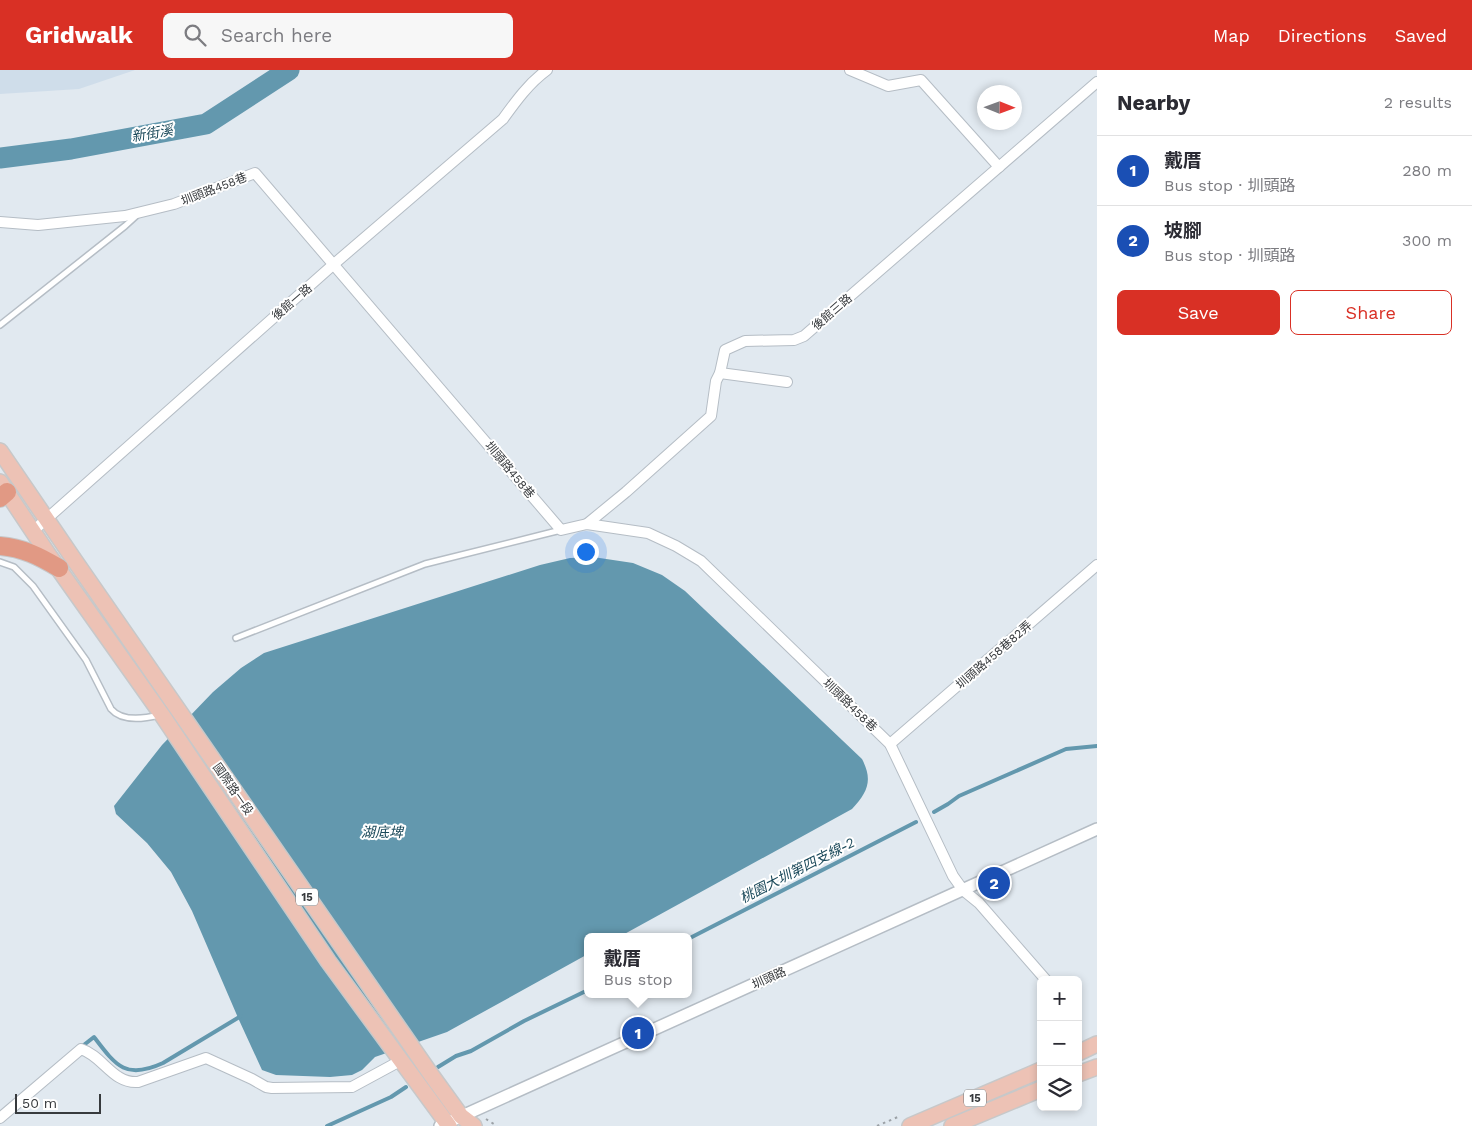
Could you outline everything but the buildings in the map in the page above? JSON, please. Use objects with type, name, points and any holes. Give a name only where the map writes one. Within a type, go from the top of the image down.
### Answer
[{"type":"highway","points":[[0,546],[19,548],[39,556],[59,568]]},
{"type":"main road","name":"國際路一段","points":[[0,451],[6,468],[46,519],[465,1121]]},
{"type":"main road","points":[[2,491],[6,468]]},
{"type":"main road","name":"國際路一段","points":[[2,491],[33,531],[162,714],[328,961],[445,1125]]},
{"type":"main road","points":[[1082,1051],[1097,1044]]},
{"type":"main road","points":[[1082,1073],[1097,1067]]},
{"type":"main road","name":"15","points":[[910,1126],[1037,1072]]},
{"type":"main road","name":"15","points":[[952,1126],[1037,1091]]},
{"type":"main road","name":"15","points":[[465,1121],[474,1126]]},
{"type":"street","name":"後館一路","points":[[33,531],[334,264],[503,119],[538,76],[547,70]]},
{"type":"street","points":[[850,70],[888,86],[921,80],[999,168]]},
{"type":"street","name":"後館三路","points":[[587,524],[711,416],[716,381],[720,373],[725,350],[745,341],[794,340],[804,336],[1097,82]]},
{"type":"street","name":"圳頭路458巷","points":[[0,222],[38,225],[125,216],[174,204],[255,173],[561,530],[587,524],[648,533],[676,546],[701,561],[890,744],[953,876],[963,890],[979,903],[1043,976]]},
{"type":"street","points":[[720,373],[787,382]]},
{"type":"street","name":"圳頭路458巷82弄","points":[[890,744],[1097,565]]},
{"type":"street","name":"圳頭路","points":[[445,1125],[465,1121],[1097,829]]},
{"type":"street","points":[[0,1118],[81,1049],[89,1052],[128,1083],[138,1082],[206,1058],[266,1087],[352,1087],[400,1061]]},
{"type":"lane","points":[[0,325],[140,212]]},
{"type":"lane","points":[[236,638],[425,564],[561,530]]},
{"type":"lane","points":[[0,562],[14,568],[33,586],[86,660],[111,709],[116,715],[124,718],[149,718],[162,714]]},
{"type":"shaded area","points":[[0,70],[135,70],[79,89],[0,94]]},
{"type":"water","name":"湖底埤","points":[[593,557],[633,563],[662,575],[685,591],[862,759],[868,780],[862,797],[852,809],[626,933],[584,933],[584,956],[447,1032],[375,1057],[362,1070],[352,1075],[330,1077],[276,1075],[262,1070],[192,911],[171,872],[147,843],[116,814],[114,806],[162,745],[213,692],[241,668],[264,653],[540,565],[570,558]]},
{"type":"waterway","name":"新街溪","points":[[0,158],[71,149],[206,124],[289,70]]},
{"type":"waterway","name":"桃園大圳第四支線-2","points":[[934,812],[959,796],[1066,749],[1097,746]]},
{"type":"waterway","name":"桃園大圳第四支線-2","points":[[692,937],[916,822]]},
{"type":"waterway","name":"桃園大圳第四支線-2","points":[[438,1067],[524,1021],[584,992]]},
{"type":"waterway","points":[[80,1048],[94,1037],[116,1062],[131,1070],[140,1070],[163,1063],[241,1016]]},
{"type":"waterway","name":"桃園大圳第四支線-2","points":[[327,1126],[391,1097],[406,1087]]},
{"type":"place","name":"坡腳","points":[[994,883]]},
{"type":"place","name":"戴厝","points":[[638,1033]]}]
